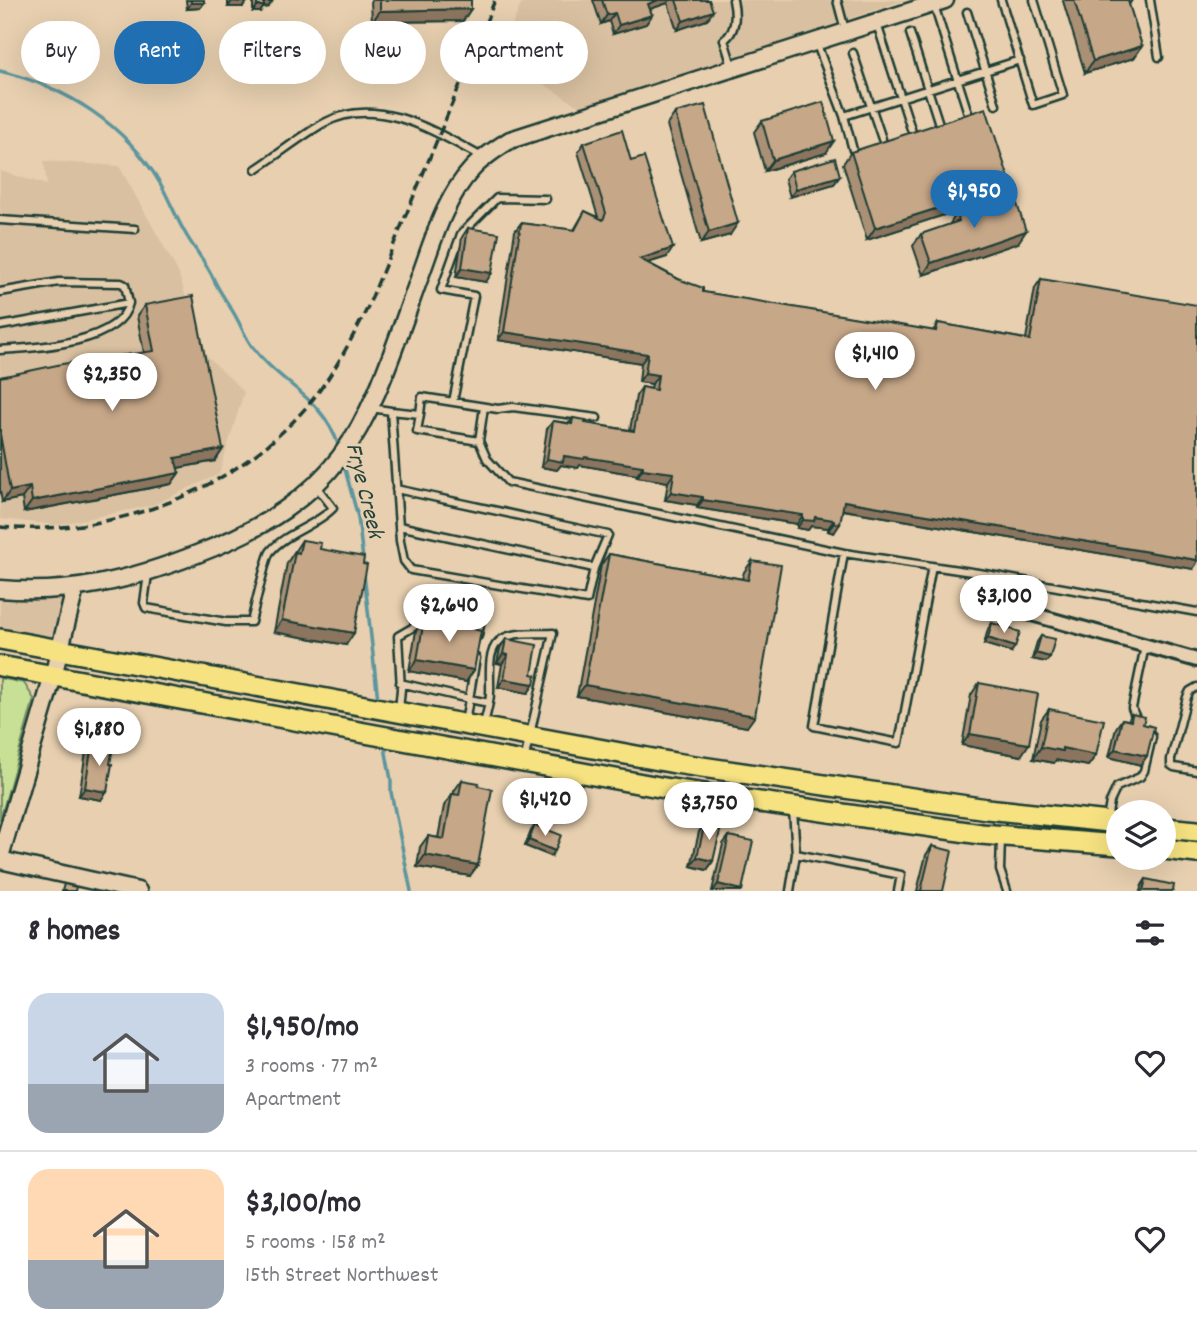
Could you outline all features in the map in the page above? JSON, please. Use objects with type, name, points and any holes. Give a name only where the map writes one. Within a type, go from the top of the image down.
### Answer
[{"type":"highway","points":[[0,639],[529,737],[844,789],[1106,822]]},
{"type":"highway","points":[[0,666],[670,789],[1001,835],[1106,844]]},
{"type":"highway","points":[[1176,829],[1197,831]]},
{"type":"highway","points":[[1176,850],[1197,853]]},
{"type":"street","points":[[0,589],[75,589],[105,584],[185,559],[241,536],[288,509],[316,486],[350,447],[371,408],[391,361],[438,228],[454,195],[472,169],[510,140],[939,2]]},
{"type":"street","points":[[75,589],[0,859],[92,886],[138,891]]},
{"type":"street","points":[[992,603],[1197,660]]},
{"type":"lane","points":[[733,0],[736,13],[734,22],[729,37],[724,40],[733,67]]},
{"type":"lane","points":[[837,0],[846,32]]},
{"type":"lane","points":[[1001,0],[1033,105],[1063,95],[1034,0]]},
{"type":"lane","points":[[1150,0],[1159,57]]},
{"type":"lane","points":[[939,2],[957,80],[968,113]]},
{"type":"lane","points":[[967,12],[996,104]]},
{"type":"lane","points":[[876,22],[912,132]]},
{"type":"lane","points":[[910,33],[939,124]]},
{"type":"lane","points":[[815,41],[844,116],[853,150]]},
{"type":"lane","points":[[853,53],[883,139]]},
{"type":"lane","points":[[844,116],[1020,60]]},
{"type":"lane","points":[[256,169],[326,122],[353,113],[387,114],[405,119],[439,133],[484,158]]},
{"type":"lane","points":[[453,402],[474,296],[441,290],[461,234],[497,198],[546,199]]},
{"type":"lane","points":[[0,220],[135,229]]},
{"type":"lane","points":[[0,292],[59,282],[121,283],[125,285],[129,303],[118,323],[97,335],[31,348],[0,350]]},
{"type":"lane","points":[[0,327],[129,303]]},
{"type":"lane","points":[[478,441],[417,431],[422,397],[498,409],[513,407],[597,418]]},
{"type":"lane","points":[[484,407],[478,441],[486,459],[508,482],[844,553],[1197,611]]},
{"type":"lane","points":[[371,408],[420,414]]},
{"type":"lane","points":[[391,411],[396,489],[399,526],[404,561],[411,569],[587,600],[594,568],[608,536],[396,489]]},
{"type":"lane","points":[[148,571],[144,603],[146,608],[226,622],[251,622],[269,553],[299,530],[323,519],[333,508],[316,486]]},
{"type":"lane","points":[[399,526],[594,568]]},
{"type":"lane","points":[[844,553],[814,726],[899,743],[932,566]]},
{"type":"lane","points":[[398,712],[398,636],[417,625],[429,625]]},
{"type":"lane","points":[[455,625],[480,625],[470,699],[474,726]]},
{"type":"lane","points":[[474,726],[489,703],[489,672],[496,644],[505,637],[553,633],[523,763]]},
{"type":"lane","points":[[1112,800],[1116,787],[1140,777],[1151,745],[1150,732],[1138,722],[1132,708],[1145,646]]},
{"type":"lane","points":[[400,683],[489,703]]},
{"type":"lane","points":[[1197,687],[1190,691],[1187,697],[1171,765],[1197,771]]},
{"type":"lane","points":[[790,891],[796,854],[793,808]]},
{"type":"lane","points":[[1001,835],[998,860],[1007,891]]},
{"type":"lane","points":[[796,854],[901,875],[898,891]]},
{"type":"shaded area","points":[[523,0],[905,0],[583,109],[543,84],[588,84],[588,21],[514,21]]},
{"type":"shaded area","points":[[44,161],[119,166],[178,272],[203,352],[244,392],[219,474],[153,505],[57,525],[0,519],[0,171],[47,185]]},
{"type":"shaded area","points":[[0,589],[75,589],[60,649],[0,639]]},
{"type":"green space","points":[[0,678],[24,683],[34,699],[0,820]]},
{"type":"building","points":[[191,0],[204,0],[204,3],[191,3]]},
{"type":"building","points":[[257,0],[272,0],[272,2],[257,6]]},
{"type":"building","points":[[380,0],[471,0],[471,9],[380,11]]},
{"type":"building","points":[[602,0],[658,0],[648,4],[652,15],[619,25],[615,13],[607,15]]},
{"type":"building","points":[[676,0],[709,0],[713,11],[683,21]]},
{"type":"building","points":[[1074,0],[1130,0],[1128,1],[1142,46],[1093,61]]},
{"type":"building","points":[[823,102],[834,141],[773,160],[762,121]]},
{"type":"building","points":[[705,105],[738,223],[709,232],[675,113]]},
{"type":"building","points":[[986,108],[1011,185],[875,228],[851,152]]},
{"type":"building","points":[[622,130],[631,161],[644,157],[673,248],[640,259],[678,279],[703,288],[703,292],[936,331],[938,323],[1030,340],[1041,279],[1197,305],[1197,560],[844,501],[840,524],[834,523],[834,520],[815,517],[814,521],[803,520],[803,515],[703,500],[703,497],[671,492],[674,473],[585,457],[564,456],[563,462],[547,459],[553,421],[572,424],[573,418],[586,420],[585,423],[634,431],[642,387],[656,390],[658,375],[645,373],[648,354],[504,332],[521,223],[575,230],[585,211],[603,220],[606,213],[584,143]]},
{"type":"building","points":[[835,158],[840,176],[796,189],[791,171]]},
{"type":"building","points":[[1015,198],[1026,231],[931,263],[921,234],[959,221],[957,213],[973,208],[974,212]]},
{"type":"building","points":[[468,228],[499,233],[492,273],[462,268]]},
{"type":"building","points":[[193,296],[223,449],[175,458],[179,473],[32,501],[30,487],[10,491],[0,434],[0,377],[62,364],[154,351],[145,305]]},
{"type":"building","points":[[302,540],[321,543],[320,549],[364,557],[363,564],[367,565],[354,633],[282,620],[295,552],[299,553]]},
{"type":"building","points":[[609,554],[748,580],[752,561],[781,565],[755,716],[585,685]]},
{"type":"building","points":[[424,620],[442,623],[443,620],[473,626],[473,629],[481,631],[474,670],[417,660]]},
{"type":"building","points":[[992,623],[1020,632],[1015,647],[988,638]]},
{"type":"building","points":[[1041,636],[1055,639],[1050,657],[1036,653]]},
{"type":"building","points":[[506,639],[537,645],[532,674],[536,675],[534,684],[504,679],[508,655],[503,654]]},
{"type":"building","points":[[979,683],[1038,694],[1029,744],[970,734]]},
{"type":"building","points":[[1049,709],[1104,720],[1096,755],[1041,747]]},
{"type":"building","points":[[1132,714],[1145,717],[1143,724],[1154,727],[1147,756],[1115,749],[1122,719],[1131,721]]},
{"type":"building","points":[[92,744],[113,747],[107,792],[85,788]]},
{"type":"building","points":[[462,780],[492,789],[478,865],[425,855],[428,836],[444,839],[452,794],[459,795]]},
{"type":"building","points":[[705,823],[721,827],[713,861],[697,857]]},
{"type":"building","points":[[535,825],[561,835],[555,851],[529,840]]},
{"type":"building","points":[[729,836],[753,841],[742,890],[718,884]]},
{"type":"building","points":[[932,846],[952,851],[943,891],[921,891]]},
{"type":"building","points":[[1146,879],[1174,885],[1173,891],[1143,891]]},
{"type":"building","points":[[64,884],[76,887],[75,891],[62,891]]},
{"type":"waterway","name":"Frye Creek","points":[[0,71],[48,87],[70,98],[92,111],[130,143],[160,183],[184,231],[251,345],[262,359],[323,415],[339,447]]},
{"type":"waterway","name":"Frye Creek","points":[[343,462],[358,517],[363,559]]},
{"type":"waterway","name":"Frye Creek","points":[[364,574],[378,700]]},
{"type":"waterway","name":"Frye Creek","points":[[384,742],[411,891]]},
{"type":"railway","points":[[0,527],[43,528],[86,524],[128,516],[169,502],[209,484],[245,462],[279,435],[309,404],[348,346],[367,309],[495,0]]}]
